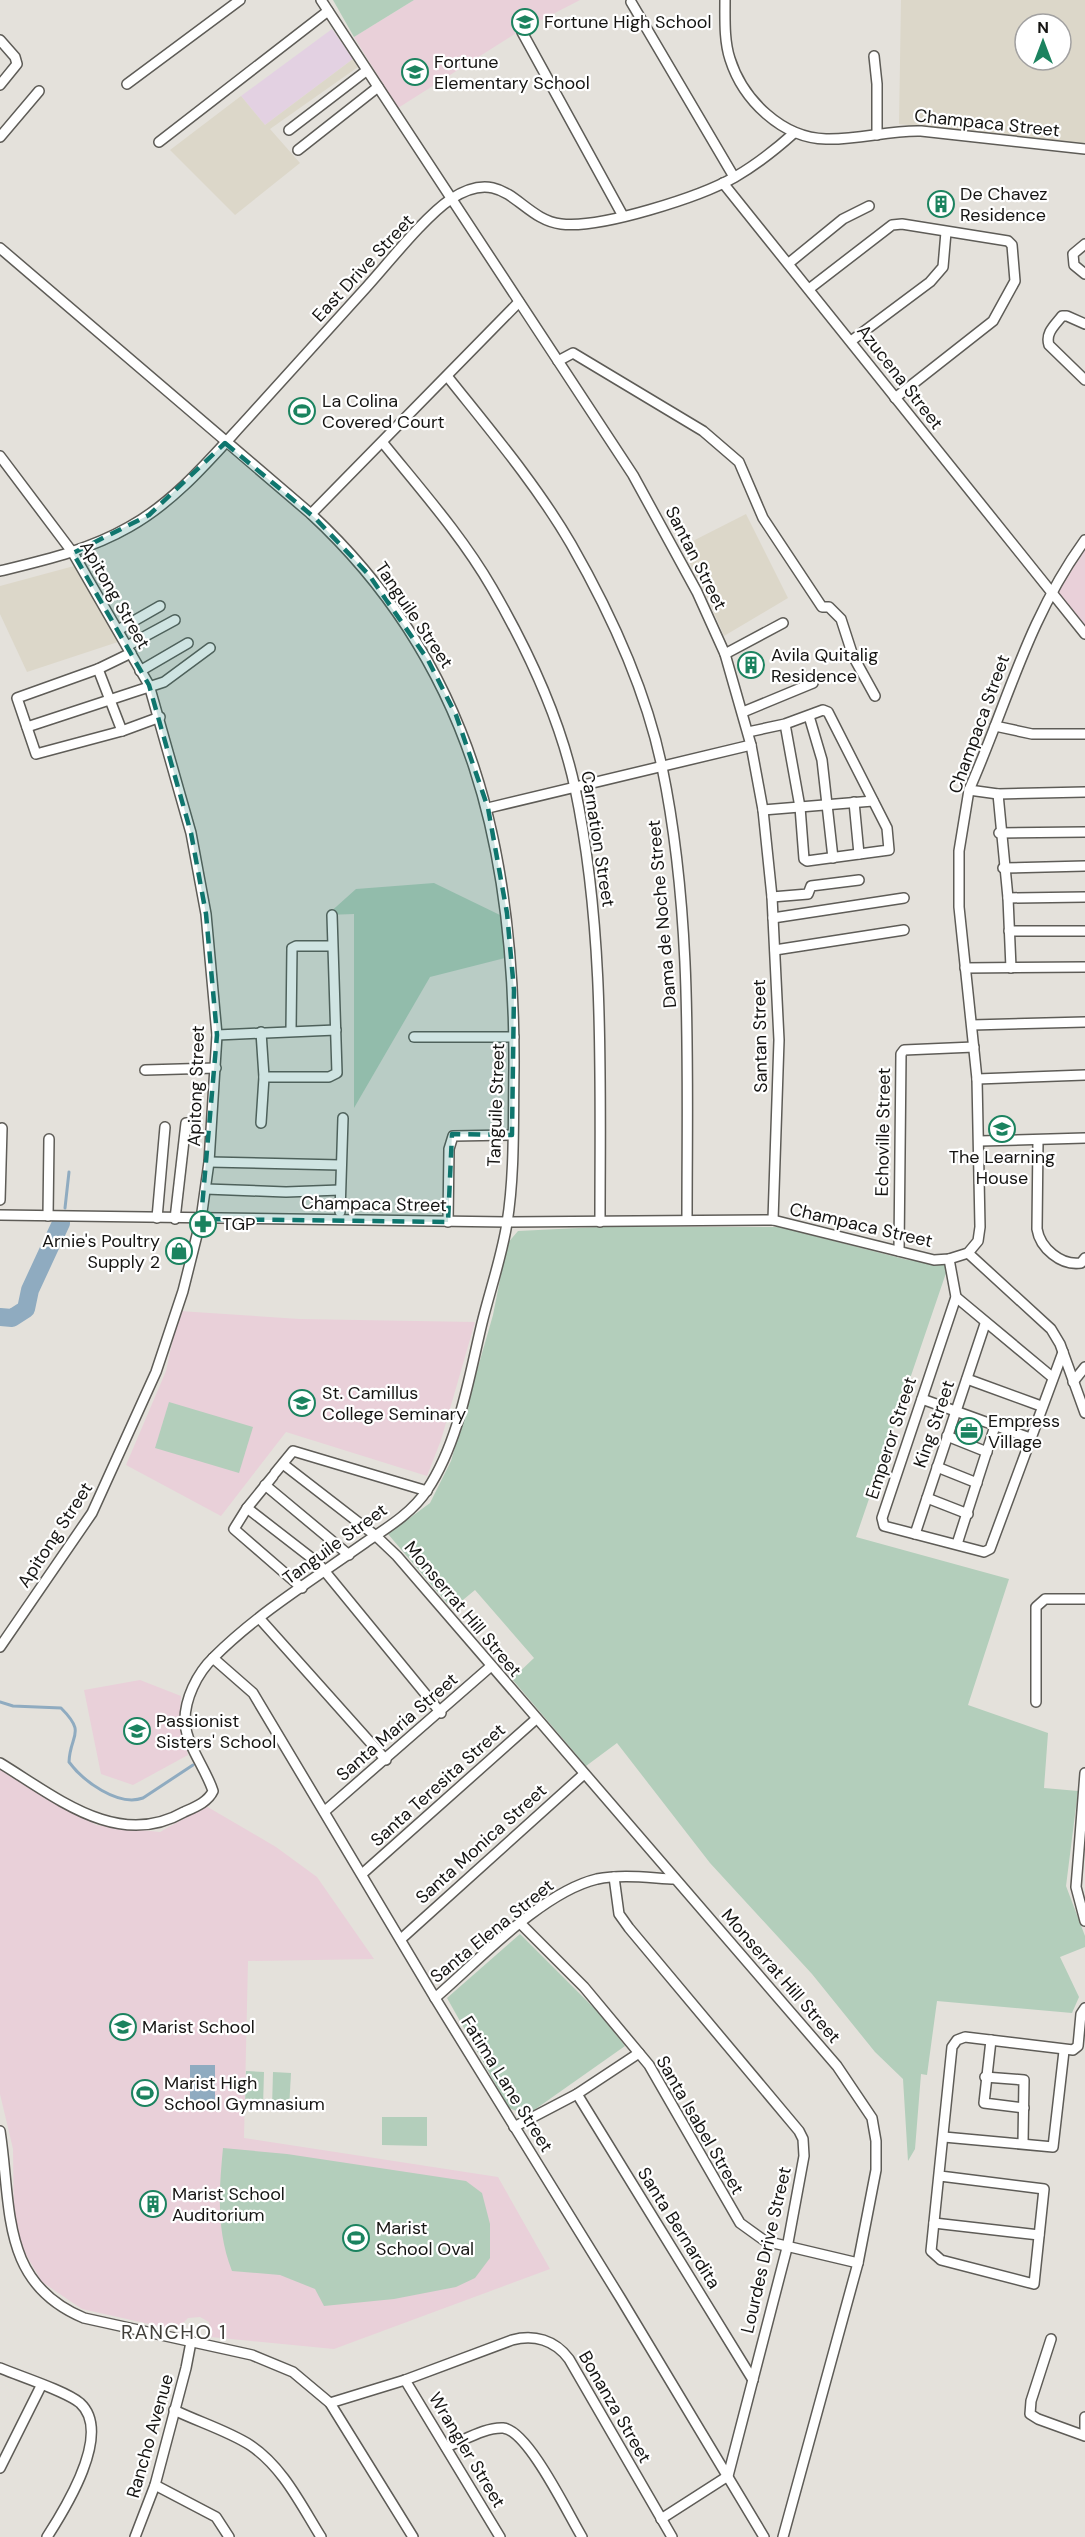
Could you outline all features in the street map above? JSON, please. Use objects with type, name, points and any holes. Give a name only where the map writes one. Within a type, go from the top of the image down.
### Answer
[{"type":"street","points":[[127,84],[240,0]]},
{"type":"street","name":"Santan Street","points":[[321,0],[653,509],[697,592],[725,654],[751,745],[763,810],[772,897],[779,1040],[773,1220]]},
{"type":"street","name":"Champaca Street","points":[[725,0],[729,57],[735,72],[753,100],[769,116],[794,133],[823,139],[877,135],[895,131],[921,131],[1085,149]]},
{"type":"street","points":[[631,2],[734,177]]},
{"type":"street","points":[[159,142],[328,11]]},
{"type":"street","points":[[522,32],[623,216]]},
{"type":"street","points":[[0,40],[15,57],[17,64],[0,85]]},
{"type":"street","points":[[874,56],[877,135]]},
{"type":"street","points":[[289,130],[366,71]]},
{"type":"street","points":[[298,150],[378,87]]},
{"type":"street","points":[[0,137],[39,91]]},
{"type":"street","name":"East Drive Street","points":[[0,571],[73,553],[129,528],[149,515],[189,482],[412,237],[451,199],[471,190],[490,187],[516,197],[540,215],[558,224],[573,225],[623,216],[723,183],[758,163],[794,133]]},
{"type":"street","name":"Azucena Street","points":[[723,183],[1085,634]]},
{"type":"street","points":[[789,263],[843,219],[869,206]]},
{"type":"street","points":[[809,289],[892,225],[1008,242],[1012,245],[1015,281],[993,321],[895,398]]},
{"type":"street","points":[[851,341],[930,282],[943,267],[946,232]]},
{"type":"street","points":[[1085,244],[1073,254],[1074,265],[1085,274]]},
{"type":"street","name":"Tanguile Street","points":[[0,248],[313,516],[369,575],[428,660],[459,724],[488,808],[510,939],[514,990],[512,1135],[507,1222],[465,1392],[448,1447],[427,1491],[406,1513],[376,1536],[346,1552],[325,1571],[260,1619],[213,1658],[197,1678],[187,1704],[185,1723],[213,1791],[209,1798],[173,1819],[139,1827],[87,1815],[0,1763]]},
{"type":"street","points":[[313,516],[519,302]]},
{"type":"street","points":[[1085,324],[1062,316],[1048,335],[1047,340],[1049,345],[1085,380]]},
{"type":"street","points":[[558,361],[573,353],[703,431],[739,462],[763,518],[791,564],[822,608],[829,607],[841,619],[853,656],[875,696]]},
{"type":"street","name":"Dama de Noche Street","points":[[447,376],[506,451],[570,543],[618,639],[646,709],[662,765],[677,856],[688,1017],[687,1220]]},
{"type":"street","name":"Carnation Street","points":[[383,443],[440,514],[492,587],[541,681],[575,787],[597,945],[601,1032],[600,1222]]},
{"type":"street","name":"Apitong Street","points":[[0,456],[73,553],[149,686],[160,717],[191,833],[206,914],[217,1035],[209,1162],[201,1219],[183,1291],[156,1372],[103,1495],[0,1647]]},
{"type":"street","name":"Champaca Street","points":[[0,1215],[448,1222],[773,1220],[934,1260],[949,1259],[968,1253],[976,1245],[980,1227],[977,1079],[959,907],[959,851],[969,790],[1014,672],[1050,593],[1085,540]]},
{"type":"street","points":[[118,630],[160,606]]},
{"type":"street","points":[[160,717],[122,731],[39,755],[17,698],[98,669],[175,620]]},
{"type":"street","points":[[725,654],[783,623]]},
{"type":"street","points":[[140,671],[188,643]]},
{"type":"street","points":[[27,727],[164,682],[210,648]]},
{"type":"street","points":[[98,669],[122,731]]},
{"type":"street","points":[[743,712],[813,683]]},
{"type":"street","points":[[748,732],[785,724],[823,710],[828,712],[887,828],[891,846],[885,852],[807,861],[804,859],[800,807],[785,724]]},
{"type":"street","points":[[809,716],[822,760],[832,858]]},
{"type":"street","points":[[995,726],[1032,734],[1085,734]]},
{"type":"street","points":[[488,808],[751,745]]},
{"type":"street","points":[[969,790],[998,794],[1085,792]]},
{"type":"street","points":[[998,794],[999,833],[1008,898],[1011,968]]},
{"type":"street","points":[[763,810],[873,801]]},
{"type":"street","points":[[854,802],[859,854]]},
{"type":"street","points":[[999,833],[1085,832]]},
{"type":"street","points":[[1003,868],[1085,866]]},
{"type":"street","points":[[772,897],[808,894],[811,886],[859,880]]},
{"type":"street","points":[[1008,898],[1085,897]]},
{"type":"street","points":[[773,918],[903,898]]},
{"type":"street","points":[[264,1077],[334,1076],[337,1073],[332,915]]},
{"type":"street","points":[[775,950],[903,930]]},
{"type":"street","points":[[1009,931],[1085,931]]},
{"type":"street","points":[[291,1030],[292,948],[332,946]]},
{"type":"street","points":[[965,969],[1085,967]]},
{"type":"street","points":[[972,1025],[1085,1022]]},
{"type":"street","points":[[217,1035],[291,1030],[336,1030]]},
{"type":"street","points":[[261,1032],[264,1077],[261,1123]]},
{"type":"street","points":[[414,1036],[514,1037]]},
{"type":"street","name":"Echoville Street","points":[[899,1251],[901,1054],[904,1050],[974,1047]]},
{"type":"street","points":[[145,1070],[216,1068]]},
{"type":"street","points":[[977,1079],[1085,1075]]},
{"type":"street","points":[[340,1212],[343,1118]]},
{"type":"street","points":[[175,1219],[186,1123]]},
{"type":"street","points":[[157,1218],[165,1126]]},
{"type":"street","points":[[0,1200],[2,1128]]},
{"type":"street","points":[[448,1222],[449,1149],[453,1136],[512,1135]]},
{"type":"street","points":[[980,1141],[1085,1138]]},
{"type":"street","points":[[48,1216],[49,1139]]},
{"type":"street","points":[[1038,1140],[1037,1229],[1040,1242],[1067,1263],[1080,1263],[1085,1258]]},
{"type":"street","points":[[209,1162],[340,1165]]},
{"type":"street","points":[[206,1189],[286,1192],[340,1190]]},
{"type":"street","points":[[968,1253],[1048,1326],[1062,1352],[1085,1413]]},
{"type":"street","name":"Emperor Street","points":[[949,1259],[956,1297],[882,1518],[884,1526],[984,1552],[990,1549],[1062,1352]]},
{"type":"street","points":[[956,1297],[1052,1377]]},
{"type":"street","name":"King Street","points":[[915,1534],[986,1324]]},
{"type":"street","points":[[1073,1382],[1085,1367]]},
{"type":"street","points":[[967,1379],[1041,1406]]},
{"type":"street","points":[[922,1399],[1030,1438]]},
{"type":"street","points":[[957,1544],[995,1426]]},
{"type":"street","points":[[947,1436],[987,1452]]},
{"type":"street","points":[[302,1588],[237,1533],[235,1525],[292,1452],[299,1452],[427,1491]]},
{"type":"street","name":"Monserrat Hill Street","points":[[283,1464],[376,1536],[837,2066],[867,2108],[875,2129],[876,2163],[858,2263],[783,2537]]},
{"type":"street","points":[[937,1467],[977,1483]]},
{"type":"street","points":[[266,1485],[346,1552]]},
{"type":"street","points":[[927,1498],[968,1514]]},
{"type":"street","points":[[247,1508],[318,1563],[441,1713]]},
{"type":"street","points":[[1036,1702],[1036,1607],[1045,1599],[1085,1599]]},
{"type":"street","points":[[260,1619],[386,1760]]},
{"type":"street","name":"Fatima Lane Street","points":[[213,1658],[253,1693],[435,1998],[764,2537]]},
{"type":"street","name":"Santa Maria Street","points":[[325,1811],[441,1713],[490,1667]]},
{"type":"street","name":"Santa Teresita Street","points":[[362,1874],[535,1720]]},
{"type":"street","points":[[1085,1773],[1076,1887],[1085,1921]]},
{"type":"street","name":"Santa Monica Street","points":[[401,1940],[584,1774]]},
{"type":"street","name":"Santa Elena Street","points":[[435,1998],[553,1898],[582,1884],[614,1877],[675,1879]]},
{"type":"street","name":"Lourdes Drive Street","points":[[614,1877],[619,1914],[803,2139],[804,2156],[787,2248],[728,2476]]},
{"type":"street","name":"Santa Isabel Street","points":[[521,1924],[584,1987],[639,2053],[656,2078],[740,2223],[757,2237],[787,2248],[858,2263]]},
{"type":"street","points":[[940,2176],[1044,2189],[1035,2282],[1031,2284],[936,2258],[931,2251],[952,2047],[957,2040],[965,2037],[1064,2051],[1073,2050],[1078,2046],[1081,2014],[1085,2008]]},
{"type":"street","points":[[991,2040],[984,2103],[1024,2108]]},
{"type":"street","points":[[944,2137],[1054,2146],[1064,2051]]},
{"type":"street","points":[[514,2127],[577,2094],[639,2053]]},
{"type":"street","points":[[986,2077],[1024,2080],[1023,2144]]},
{"type":"street","name":"Santa Bernardita","points":[[577,2094],[753,2380]]},
{"type":"street","points":[[0,2131],[9,2236],[16,2256],[34,2286],[56,2305],[84,2318],[274,2362],[293,2372],[330,2403],[413,2537]]},
{"type":"street","points":[[934,2223],[1039,2235]]},
{"type":"street","name":"Bonanza Street","points":[[330,2403],[405,2380],[518,2338],[536,2338],[550,2342],[569,2359],[672,2537]]},
{"type":"street","points":[[1051,2339],[1031,2401],[1030,2414],[1038,2420],[1085,2435],[1085,2417]]},
{"type":"street","name":"Rancho Avenue","points":[[135,2537],[155,2485],[191,2342]]},
{"type":"street","points":[[0,2368],[75,2399],[85,2408],[90,2422],[85,2465],[76,2491],[47,2537]]},
{"type":"street","name":"Wrangler Street","points":[[405,2380],[500,2537]]},
{"type":"street","points":[[0,2468],[41,2386]]},
{"type":"street","points":[[174,2410],[250,2445],[263,2456],[284,2478],[321,2537]]},
{"type":"street","points":[[446,2447],[499,2428],[517,2433],[531,2449],[582,2537]]},
{"type":"street","points":[[661,2519],[728,2476]]},
{"type":"street","points":[[155,2485],[219,2520],[229,2537]]},
{"type":"highlighted area","points":[[225,443],[315,518],[369,575],[428,660],[456,715],[488,808],[507,913],[514,990],[512,1135],[452,1134],[448,1222],[201,1219],[217,1035],[206,914],[191,833],[149,685],[73,553],[149,515]]},
{"type":"shaded area","name":"Fortune Elementary School","points":[[414,0],[580,0],[518,32],[398,108],[354,37]]},
{"type":"shaded area","points":[[901,0],[1085,0],[1085,144],[899,124]]},
{"type":"shaded area","points":[[332,29],[353,59],[265,125],[241,96]]},
{"type":"shaded area","points":[[353,59],[358,67],[270,129],[300,163],[235,215],[170,150],[241,96],[265,125]]},
{"type":"shaded area","points":[[746,514],[788,598],[724,636],[704,590],[681,547]]},
{"type":"shaded area","points":[[1085,550],[1085,628],[1056,594]]},
{"type":"shaded area","points":[[74,566],[118,642],[27,672],[0,614],[0,586]]},
{"type":"shaded area","name":"St. Camillus College Seminary","points":[[179,1311],[300,1319],[475,1322],[441,1440],[427,1476],[286,1432],[221,1516],[126,1465],[166,1371]]},
{"type":"shaded area","name":"Passionist Sisters' School","points":[[140,1680],[181,1696],[179,1724],[188,1755],[133,1785],[101,1774],[84,1690]]},
{"type":"shaded area","name":"Marist School","points":[[0,1768],[96,1825],[160,1832],[206,1806],[276,1847],[317,1877],[374,1959],[248,1961],[244,2138],[498,2177],[550,2269],[334,2349],[211,2337],[209,2322],[200,2317],[188,2318],[176,2330],[82,2309],[42,2282],[14,2234],[13,2149],[0,2094]]},
{"type":"green space","points":[[333,0],[414,0],[354,37]]},
{"type":"green space","points":[[434,883],[500,915],[505,958],[430,977],[354,1108],[354,914],[327,915],[356,889]]},
{"type":"green space","points":[[599,1227],[779,1227],[908,1260],[945,1264],[946,1273],[856,1537],[1009,1579],[968,1705],[1048,1733],[1044,1788],[1078,1791],[1066,1886],[1085,1936],[1085,1947],[1060,1957],[1079,1997],[1072,2013],[937,2001],[927,2075],[921,2074],[915,2149],[908,2161],[903,2079],[875,2052],[812,1974],[710,1863],[617,1743],[586,1766],[512,1679],[534,1658],[475,1590],[452,1609],[388,1534],[430,1503],[451,1461],[493,1315],[507,1244],[518,1231]]},
{"type":"green space","points":[[169,1402],[253,1427],[239,1473],[155,1448]]},
{"type":"green space","points":[[520,1934],[597,2011],[625,2046],[527,2115],[509,2108],[447,1998]]},
{"type":"green space","points":[[246,2071],[264,2072],[263,2107],[245,2107]]},
{"type":"green space","points":[[273,2072],[291,2073],[289,2109],[272,2108]]},
{"type":"green space","points":[[382,2117],[427,2117],[427,2146],[382,2145]]},
{"type":"green space","name":"Marist School Oval","points":[[223,2148],[287,2154],[466,2181],[482,2193],[490,2224],[490,2258],[475,2278],[456,2287],[394,2299],[324,2306],[315,2289],[280,2275],[232,2271],[221,2225]]},
{"type":"water","points":[[190,2065],[215,2065],[215,2101],[190,2101]]},
{"type":"waterway","points":[[65,1208],[69,1172]]},
{"type":"waterway","points":[[0,1317],[12,1318],[26,1309],[30,1290],[61,1223]]},
{"type":"waterway","points":[[0,1702],[13,1706],[61,1708],[75,1729],[69,1762],[83,1777],[112,1796],[133,1800],[143,1798],[193,1765]]},
{"type":"place","name":"Fortune High School","points":[[525,22]]},
{"type":"place","name":"Fortune Elementary School","points":[[415,72]]},
{"type":"place","name":"De Chavez Residence","points":[[941,204]]},
{"type":"place","name":"La Colina Covered Court","points":[[302,411]]},
{"type":"place","name":"Avila Quitalig Residence","points":[[751,665]]},
{"type":"place","name":"The Learning House","points":[[1002,1129]]},
{"type":"place","name":"TGP","points":[[203,1224]]},
{"type":"place","name":"Arnie's Poultry Supply 2","points":[[179,1251]]},
{"type":"place","name":"St. Camillus College Seminary","points":[[302,1403]]},
{"type":"place","name":"Empress Village","points":[[969,1431]]},
{"type":"place","name":"Passionist Sisters' School","points":[[137,1731]]},
{"type":"place","name":"Marist School","points":[[123,2027]]},
{"type":"place","name":"Marist High School Gymnasium","points":[[145,2093]]},
{"type":"place","name":"Marist School Auditorium","points":[[153,2204]]},
{"type":"place","name":"Marist School Oval","points":[[356,2238]]},
{"type":"district","name":"RANCHO 1","points":[[174,2332]]}]
